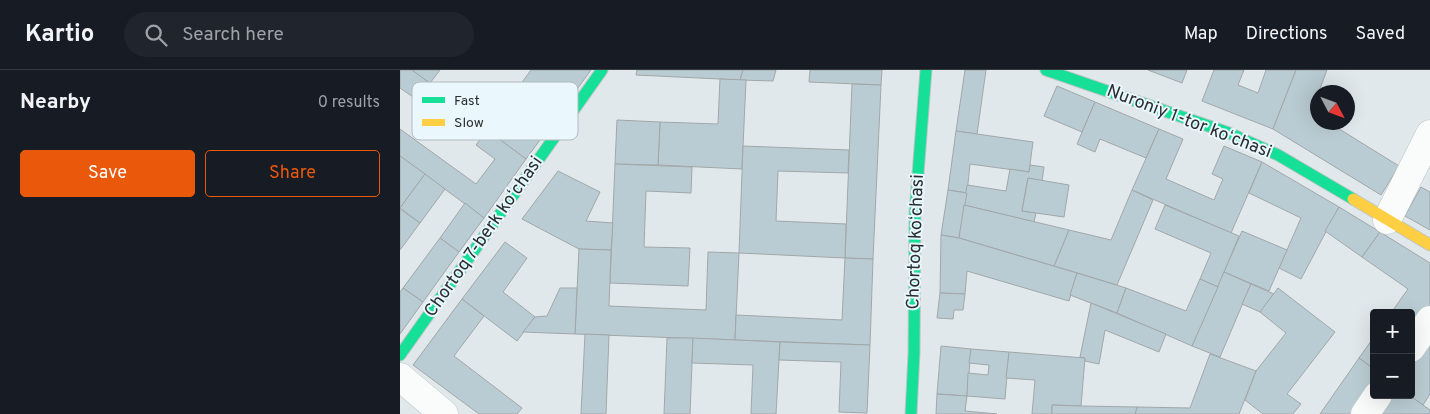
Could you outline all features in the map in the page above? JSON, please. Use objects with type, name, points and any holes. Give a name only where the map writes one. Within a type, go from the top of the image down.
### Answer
[{"type":"street","name":"Chortoq 7-berk koʻchasi","points":[[578,104],[602,70]]},
{"type":"street","name":"Chortoq koʻchasi","points":[[911,414],[914,353],[915,213],[926,70]]},
{"type":"street","name":"Nuroniy 1-tor koʻchasi","points":[[1046,70],[1229,133],[1252,143],[1278,156],[1430,245]]},
{"type":"street","points":[[1387,220],[1430,134]]},
{"type":"street","name":"Chortoq 7-berk koʻchasi","points":[[400,355],[552,140]]},
{"type":"street","points":[[1415,342],[1430,320]]},
{"type":"street","points":[[400,377],[444,414]]},
{"type":"street","points":[[1365,414],[1375,399]]},
{"type":"building","points":[[400,70],[412,70],[429,82],[412,82],[412,96],[400,88]]},
{"type":"building","points":[[412,70],[440,70],[431,82]]},
{"type":"building","points":[[531,70],[591,70],[578,88],[578,82],[522,82]]},
{"type":"building","points":[[637,70],[743,70],[740,80],[636,75]]},
{"type":"building","points":[[743,70],[776,70],[773,81],[740,80]]},
{"type":"building","points":[[810,70],[882,70],[881,85],[809,82]]},
{"type":"building","points":[[965,70],[986,70],[977,134],[956,131]]},
{"type":"building","points":[[1148,70],[1187,70],[1182,83]]},
{"type":"building","points":[[1214,70],[1244,70],[1238,85],[1258,93],[1266,70],[1296,70],[1273,129],[1202,101]]},
{"type":"building","points":[[1296,70],[1327,70],[1321,85],[1310,85],[1310,130],[1341,130],[1399,166],[1381,195],[1273,129]]},
{"type":"building","points":[[720,79],[746,80],[742,169],[658,165],[660,122],[718,124]]},
{"type":"building","points":[[852,84],[881,85],[873,259],[845,258]]},
{"type":"building","points":[[1057,86],[1095,102],[1082,132],[1044,116]]},
{"type":"building","points":[[1095,102],[1159,129],[1146,158],[1100,139],[1095,152],[1077,144]]},
{"type":"building","points":[[617,120],[660,122],[658,165],[615,164]]},
{"type":"building","points":[[400,129],[412,138],[412,140],[415,140],[476,184],[495,159],[476,145],[480,140],[500,140],[526,159],[484,218],[400,156]]},
{"type":"building","points":[[1159,129],[1183,139],[1166,179],[1214,200],[1223,179],[1212,174],[1224,146],[1262,162],[1231,233],[1132,190]]},
{"type":"building","points":[[956,131],[1033,142],[1029,172],[970,164],[967,193],[948,190]]},
{"type":"building","points":[[500,140],[540,140],[526,159]]},
{"type":"building","points":[[743,146],[849,150],[848,173],[778,171],[776,221],[846,224],[845,258],[739,253]]},
{"type":"building","points":[[400,156],[425,174],[400,208]]},
{"type":"building","points":[[1262,162],[1339,207],[1301,279],[1279,268],[1301,218],[1249,193]]},
{"type":"building","points":[[615,164],[692,167],[691,193],[646,191],[644,247],[690,248],[688,286],[610,283]]},
{"type":"building","points":[[1030,165],[1044,167],[1042,181],[1028,178],[1022,211],[1036,213],[1034,222],[964,205],[967,185],[1006,191],[1010,169],[1029,172]]},
{"type":"building","points":[[558,171],[600,192],[586,221],[613,223],[611,250],[579,249],[522,219]]},
{"type":"building","points":[[425,174],[445,189],[420,223],[400,208]]},
{"type":"building","points":[[1028,178],[1069,185],[1064,217],[1022,211]]},
{"type":"building","points":[[1421,187],[1430,192],[1430,230],[1405,216]]},
{"type":"building","points":[[948,190],[967,193],[959,238],[941,235]]},
{"type":"building","points":[[1132,190],[1153,200],[1117,285],[1054,266],[1069,230],[1111,240]]},
{"type":"building","points":[[465,203],[484,218],[459,252],[440,238]]},
{"type":"building","points":[[964,205],[1069,230],[1054,266],[959,238]]},
{"type":"building","points":[[1165,205],[1239,236],[1218,287],[1200,279],[1211,253],[1155,229]]},
{"type":"building","points":[[1339,207],[1380,232],[1362,257],[1325,231]]},
{"type":"building","points":[[400,209],[420,223],[400,250]]},
{"type":"building","points":[[1242,231],[1287,250],[1269,291],[1224,272]]},
{"type":"building","points":[[1380,232],[1430,263],[1430,306],[1415,327],[1415,309],[1394,309],[1408,289],[1362,257]]},
{"type":"building","points":[[941,235],[959,238],[1077,273],[1069,301],[967,271],[965,294],[940,293]]},
{"type":"building","points":[[440,238],[459,252],[423,302],[403,288]]},
{"type":"building","points":[[505,242],[527,258],[503,292],[535,317],[517,341],[462,299]]},
{"type":"building","points":[[579,249],[611,250],[609,306],[706,310],[708,252],[739,253],[735,340],[575,334]]},
{"type":"building","points":[[845,258],[873,259],[870,345],[735,340],[736,315],[842,320]]},
{"type":"building","points":[[1224,272],[1251,284],[1220,357],[1192,346]]},
{"type":"building","points":[[1077,273],[1126,288],[1117,313],[1070,295]]},
{"type":"building","points":[[1200,279],[1218,287],[1192,346],[1117,313],[1126,288],[1186,311]]},
{"type":"building","points":[[1251,284],[1274,294],[1260,312],[1242,304]]},
{"type":"building","points":[[403,288],[423,302],[400,334],[400,292]]},
{"type":"building","points":[[560,288],[577,288],[575,334],[523,332],[535,317],[547,316]]},
{"type":"building","points":[[1278,288],[1335,332],[1287,394],[1301,404],[1293,414],[1263,414],[1245,400],[1256,371],[1286,333],[1260,312]]},
{"type":"building","points":[[940,293],[965,294],[963,310],[954,310],[953,319],[937,318]]},
{"type":"building","points":[[462,299],[484,316],[454,356],[522,408],[517,414],[479,414],[413,365]]},
{"type":"building","points":[[1091,303],[1166,334],[1159,352],[1105,330],[1099,364],[1085,361],[1085,358],[1080,357]]},
{"type":"building","points":[[585,334],[609,335],[606,414],[581,414]]},
{"type":"building","points":[[667,338],[693,338],[690,414],[664,414]]},
{"type":"building","points":[[693,338],[780,342],[776,414],[751,414],[753,365],[692,363]]},
{"type":"building","points":[[1430,338],[1430,394],[1423,405],[1415,399],[1415,359]]},
{"type":"building","points":[[780,342],[870,345],[867,413],[839,412],[841,362],[779,360]]},
{"type":"building","points":[[1370,343],[1370,366],[1359,358]]},
{"type":"building","points":[[941,346],[971,349],[967,396],[937,394]]},
{"type":"building","points":[[971,349],[1009,352],[1005,399],[967,396],[968,373],[988,375],[989,365],[969,363]]},
{"type":"building","points":[[1009,352],[1085,358],[1081,406],[1052,405],[1052,414],[1032,414],[1035,380],[1006,378]]},
{"type":"building","points":[[1210,354],[1256,371],[1239,414],[1135,414],[1137,407],[1190,408]]},
{"type":"building","points":[[1359,358],[1370,366],[1370,392],[1354,414],[1320,414]]},
{"type":"building","points":[[937,394],[967,396],[965,411],[997,414],[936,414]]},
{"type":"building","points":[[1387,399],[1415,399],[1430,410],[1430,414],[1377,414]]},
{"type":"building","points":[[1052,405],[1137,407],[1135,414],[1052,414]]},
{"type":"traffic: fast","points":[[578,104],[602,70]]},
{"type":"traffic: fast","points":[[911,414],[914,353],[915,213],[926,70]]},
{"type":"traffic: fast","points":[[1046,70],[1229,133],[1278,155],[1353,199]]},
{"type":"traffic: fast","points":[[400,355],[552,140]]},
{"type":"traffic: slow","points":[[1353,199],[1430,245]]}]
